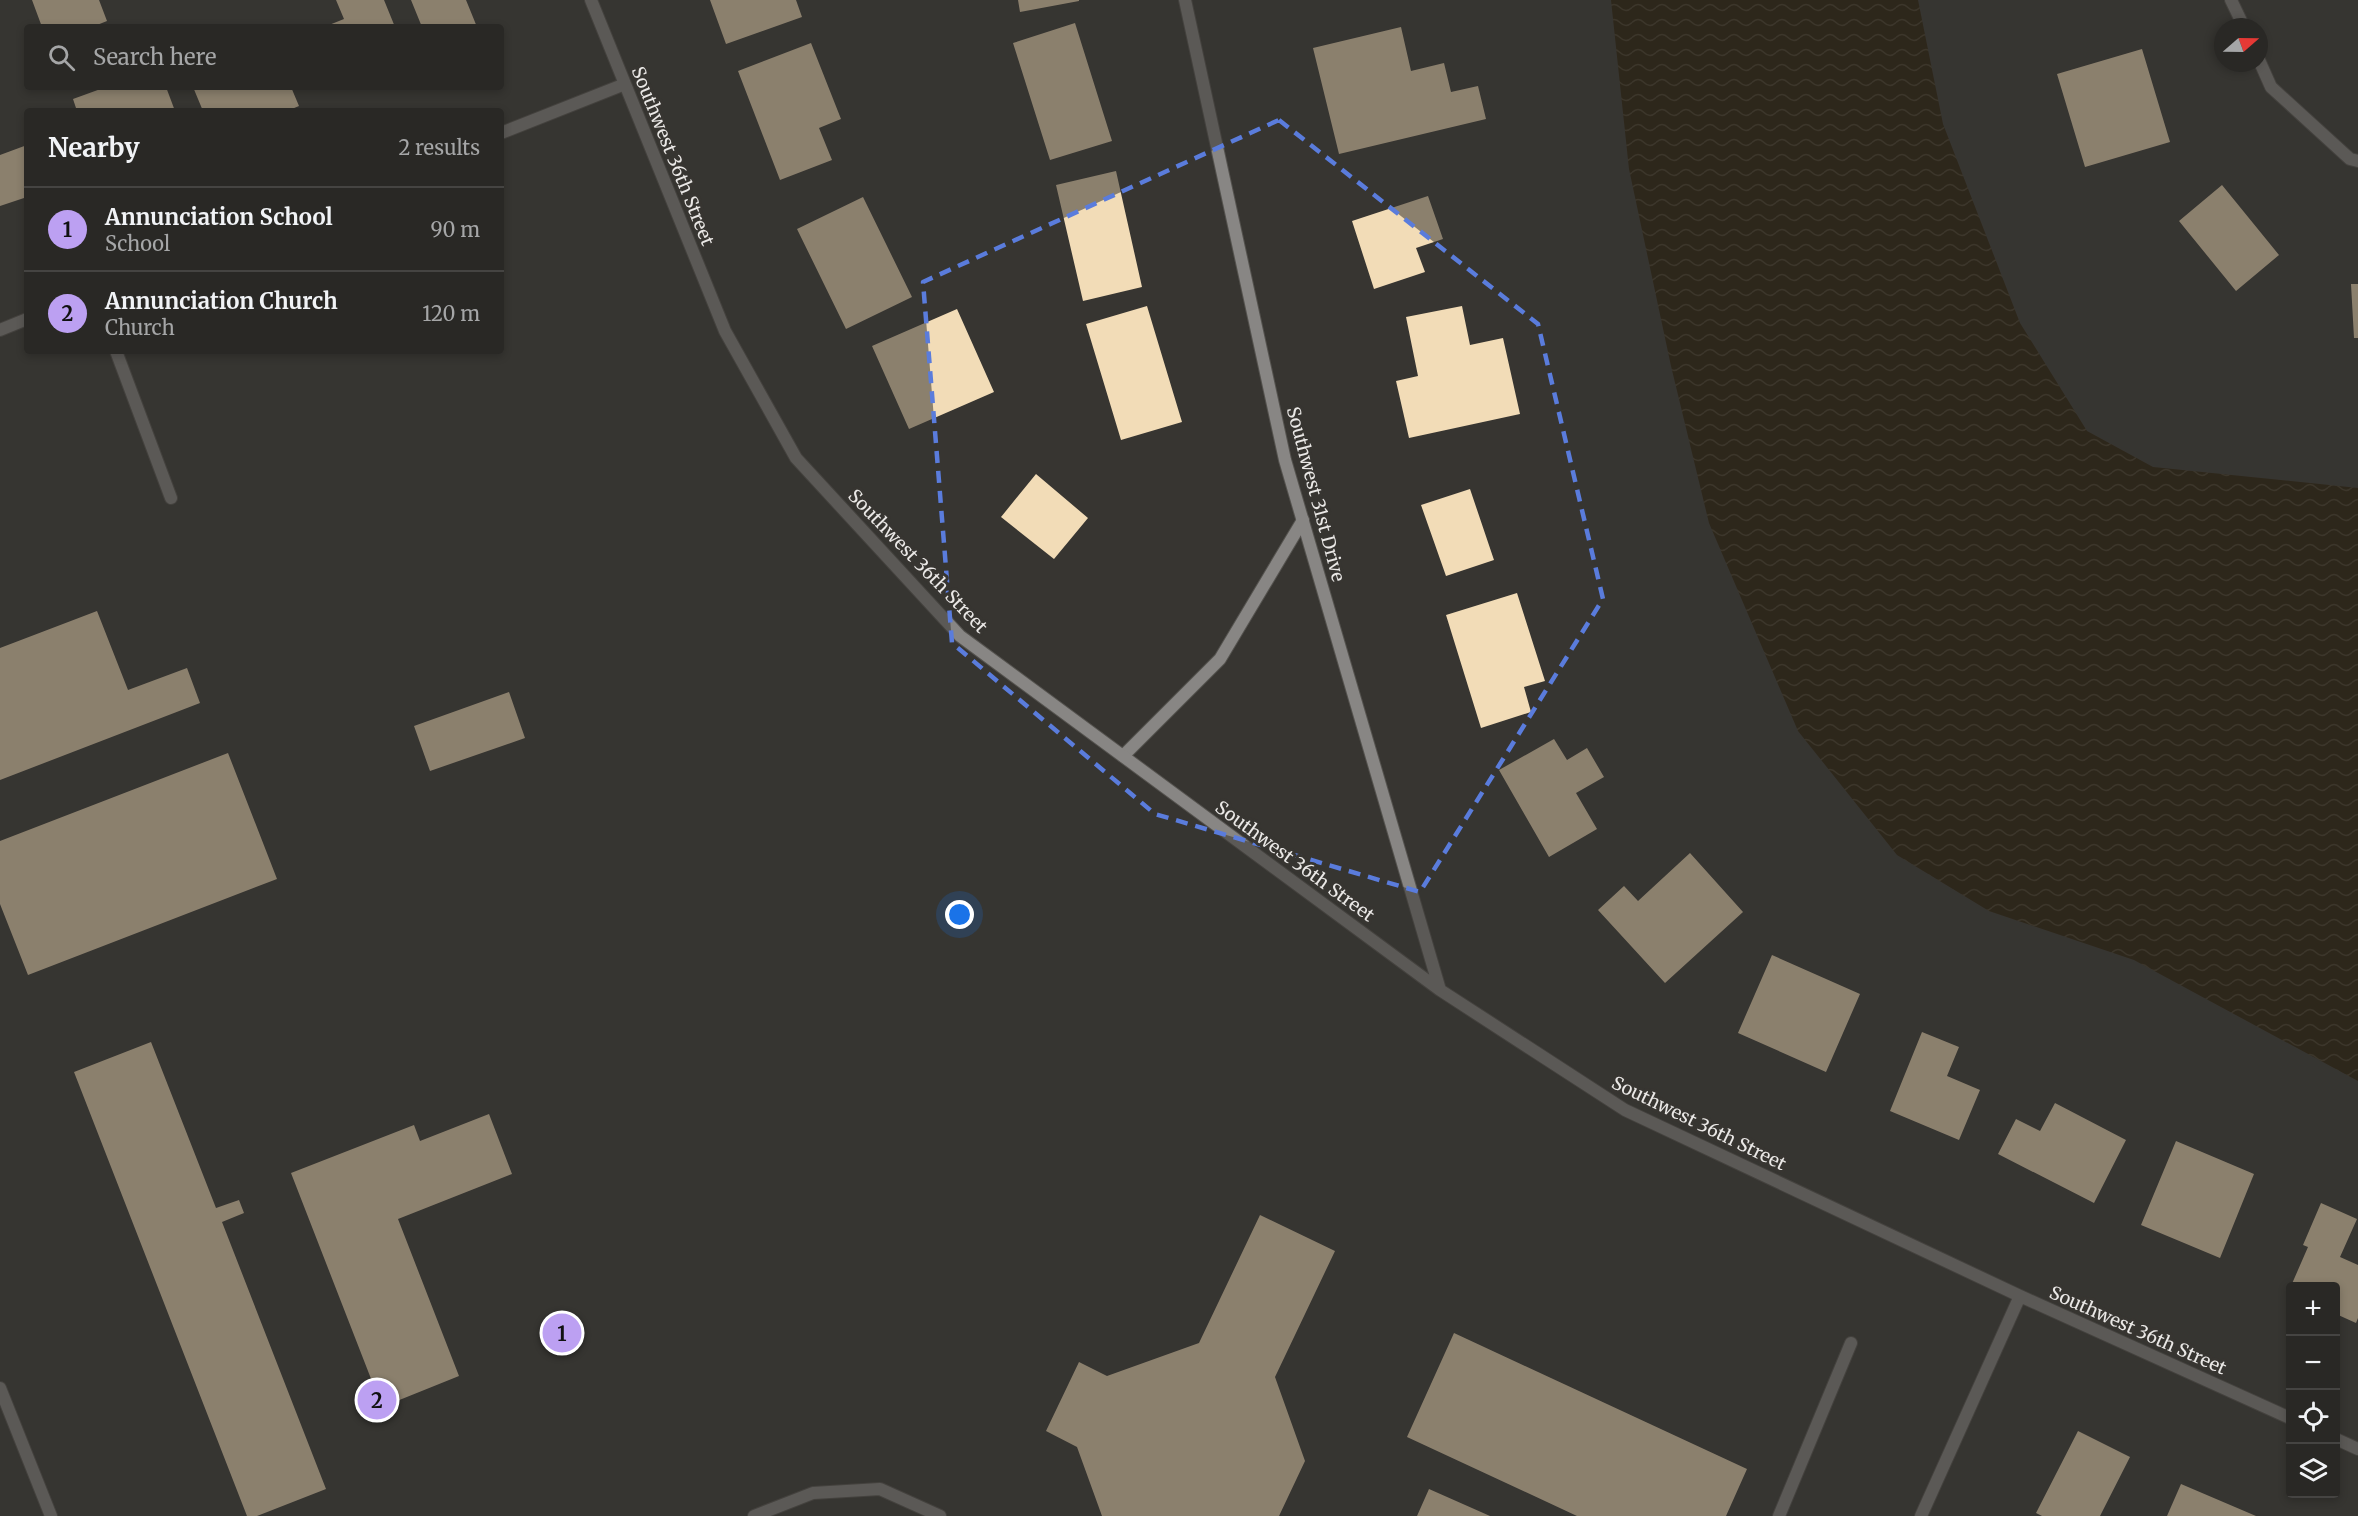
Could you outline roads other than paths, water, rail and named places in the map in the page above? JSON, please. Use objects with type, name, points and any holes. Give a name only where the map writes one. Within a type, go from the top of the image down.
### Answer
[{"type":"street","name":"Southwest 36th Street","points":[[591,0],[725,331],[796,458],[960,636],[1440,990],[1625,1110],[2020,1296],[2286,1416]]},
{"type":"street","name":"Southwest 31st Drive","points":[[1185,0],[1285,460],[1440,990]]},
{"type":"street","points":[[2231,0],[2240,18]]},
{"type":"street","points":[[2264,72],[2271,87],[2350,159],[2358,161]]},
{"type":"street","points":[[504,132],[624,84]]},
{"type":"street","points":[[0,330],[24,321]]},
{"type":"street","points":[[117,354],[171,498]]},
{"type":"street","points":[[1123,756],[1220,659],[1303,520]]},
{"type":"street","points":[[1921,1516],[2020,1296]]},
{"type":"street","points":[[1779,1516],[1851,1343]]},
{"type":"street","points":[[0,1388],[51,1516]]},
{"type":"street","points":[[2340,1441],[2358,1449]]},
{"type":"street","points":[[754,1516],[813,1493],[880,1488],[940,1516]]},
{"type":"water","points":[[1611,0],[1918,0],[1943,124],[2020,323],[2087,431],[2153,467],[2358,488],[2358,1081],[2134,960],[1989,911],[1897,855],[1798,731],[1709,523],[1671,366],[1629,169]]},
{"type":"place","name":"Annunciation School","points":[[562,1333]]},
{"type":"place","name":"Annunciation Church","points":[[377,1400]]}]
